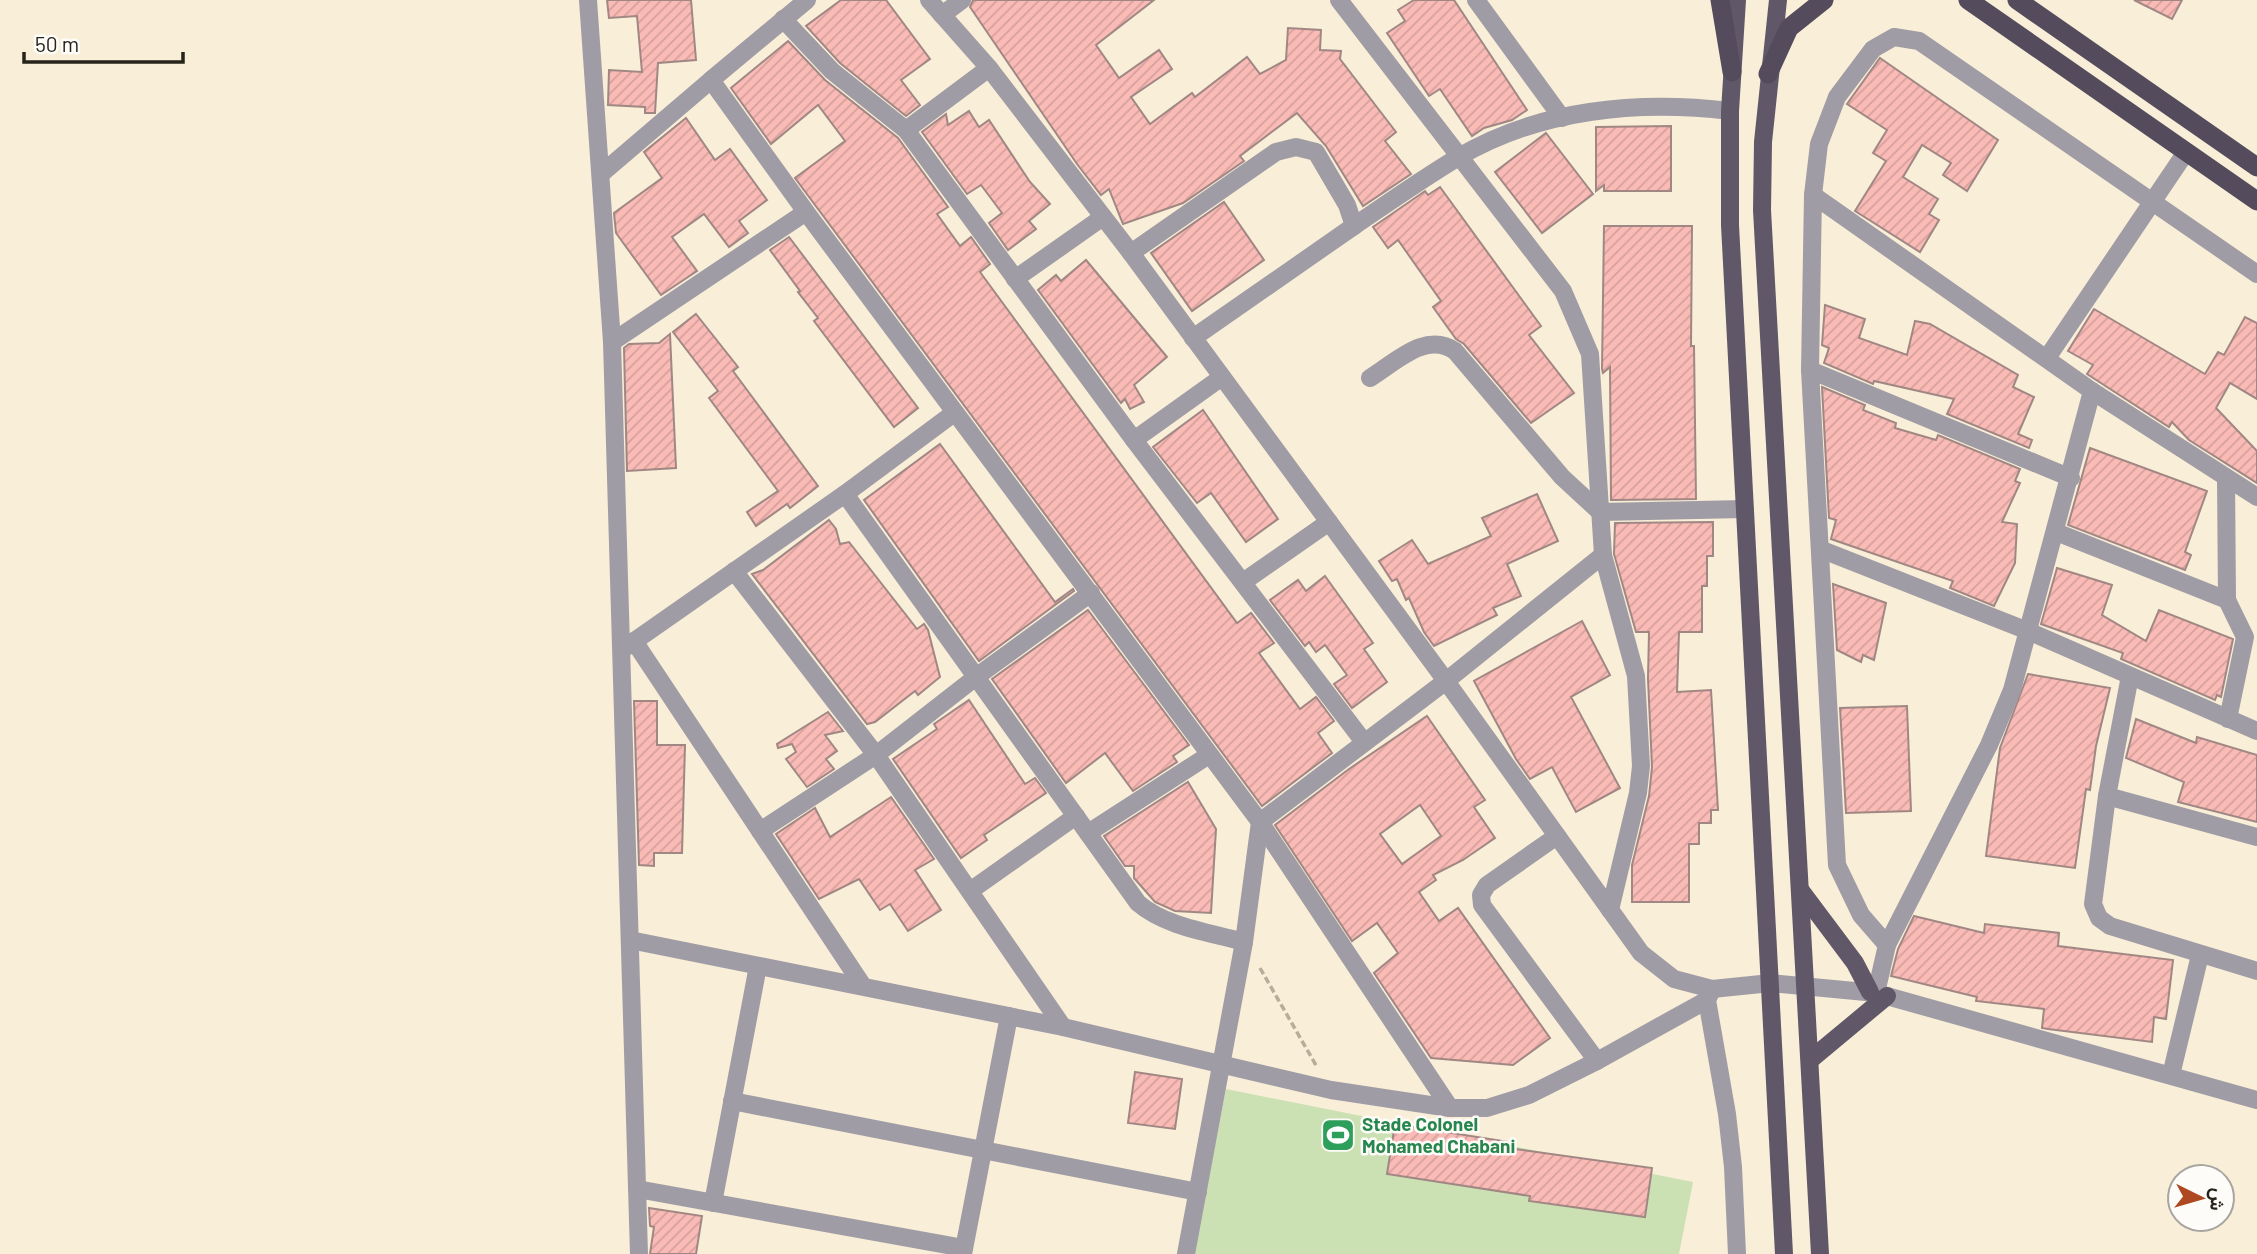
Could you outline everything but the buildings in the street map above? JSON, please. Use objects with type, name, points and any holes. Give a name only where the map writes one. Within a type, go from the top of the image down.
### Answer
[{"type":"highway","points":[[1720,0],[1732,72]]},
{"type":"highway","points":[[1768,74],[1789,28],[1824,0]]},
{"type":"highway","points":[[1968,0],[2257,201]]},
{"type":"highway","points":[[2017,0],[2257,167]]},
{"type":"main road","points":[[1737,0],[1730,111],[1730,225],[1784,1254]]},
{"type":"main road","points":[[1778,0],[1768,74],[1762,210],[1820,1254]]},
{"type":"main road","points":[[1801,891],[1878,994],[1810,1060]]},
{"type":"street","points":[[588,0],[612,342],[628,645],[630,940],[639,1254]]},
{"type":"street","points":[[601,174],[807,0]]},
{"type":"street","points":[[929,0],[989,68],[1131,253],[1446,681],[1641,953],[1674,979],[1709,994]]},
{"type":"street","points":[[942,15],[962,0]]},
{"type":"street","points":[[1339,0],[1563,291],[1590,354],[1603,555],[1612,596],[1636,676],[1641,766],[1638,793],[1609,911]]},
{"type":"street","points":[[1476,0],[1562,118]]},
{"type":"street","points":[[783,19],[832,71],[906,130],[1134,440],[1364,742]]},
{"type":"street","points":[[1887,945],[1861,915],[1837,865],[1810,370],[1813,195],[1819,144],[1838,97],[1873,49],[1894,37],[1919,41],[2257,274]]},
{"type":"street","points":[[906,130],[989,68]]},
{"type":"street","points":[[710,80],[954,413],[1260,822],[1450,1108]]},
{"type":"street","points":[[1194,338],[1458,157],[1513,131],[1562,118],[1635,106],[1677,105],[1730,111]]},
{"type":"street","points":[[1131,253],[1276,152],[1296,148],[1316,152],[1347,205],[1354,226]]},
{"type":"street","points":[[2046,358],[2186,152]]},
{"type":"street","points":[[1813,195],[2092,391],[2257,497]]},
{"type":"street","points":[[612,342],[806,212]]},
{"type":"street","points":[[1014,279],[1103,217]]},
{"type":"street","points":[[1370,378],[1426,343],[1443,343],[1455,351],[1562,477],[1600,513],[1745,509]]},
{"type":"street","points":[[1810,370],[2071,478]]},
{"type":"street","points":[[1134,440],[1222,377]]},
{"type":"street","points":[[1878,994],[1887,945],[1989,745],[2012,690],[2071,478],[2092,391]]},
{"type":"street","points":[[628,645],[845,494],[954,413]]},
{"type":"street","points":[[2226,478],[2227,600],[2245,636],[2228,719]]},
{"type":"street","points":[[845,494],[1138,903],[1150,913],[1170,922],[1244,942]]},
{"type":"street","points":[[1242,582],[1329,522]]},
{"type":"street","points":[[2056,532],[2227,600]]},
{"type":"street","points":[[1819,549],[2028,631],[2257,732]]},
{"type":"street","points":[[1186,1254],[1244,942],[1260,822],[1446,681],[1603,555]]},
{"type":"street","points":[[734,571],[876,755],[1063,1027]]},
{"type":"street","points":[[760,831],[876,755],[976,677],[1091,593]]},
{"type":"street","points":[[628,645],[760,831],[863,986]]},
{"type":"street","points":[[2130,676],[2106,796],[2093,904],[2099,918],[2110,926],[2257,971]]},
{"type":"street","points":[[1088,833],[1209,755]]},
{"type":"street","points":[[2106,796],[2257,837]]},
{"type":"street","points":[[970,891],[1076,816]]},
{"type":"street","points":[[1557,836],[1487,885],[1481,895],[1482,905],[1597,1061]]},
{"type":"street","points":[[630,940],[1063,1027],[1331,1090],[1450,1108],[1488,1108],[1529,1095],[1597,1061],[1709,994],[1771,983],[1878,994],[2257,1100]]},
{"type":"street","points":[[2171,1074],[2200,955]]},
{"type":"street","points":[[713,1203],[758,965]]},
{"type":"street","points":[[1709,994],[1733,1167],[1737,1254]]},
{"type":"street","points":[[637,1189],[963,1251],[1009,1016]]},
{"type":"street","points":[[732,1101],[1198,1192]]},
{"type":"path","points":[[1244,942],[1331,1090]]},
{"type":"green space","name":"Stade Colonel Mohamed Chabani","points":[[1226,1089],[1693,1182],[1679,1254],[1194,1254]]},
{"type":"place","name":"Stade Colonel Mohamed Chabani","points":[[1338,1135]]}]
